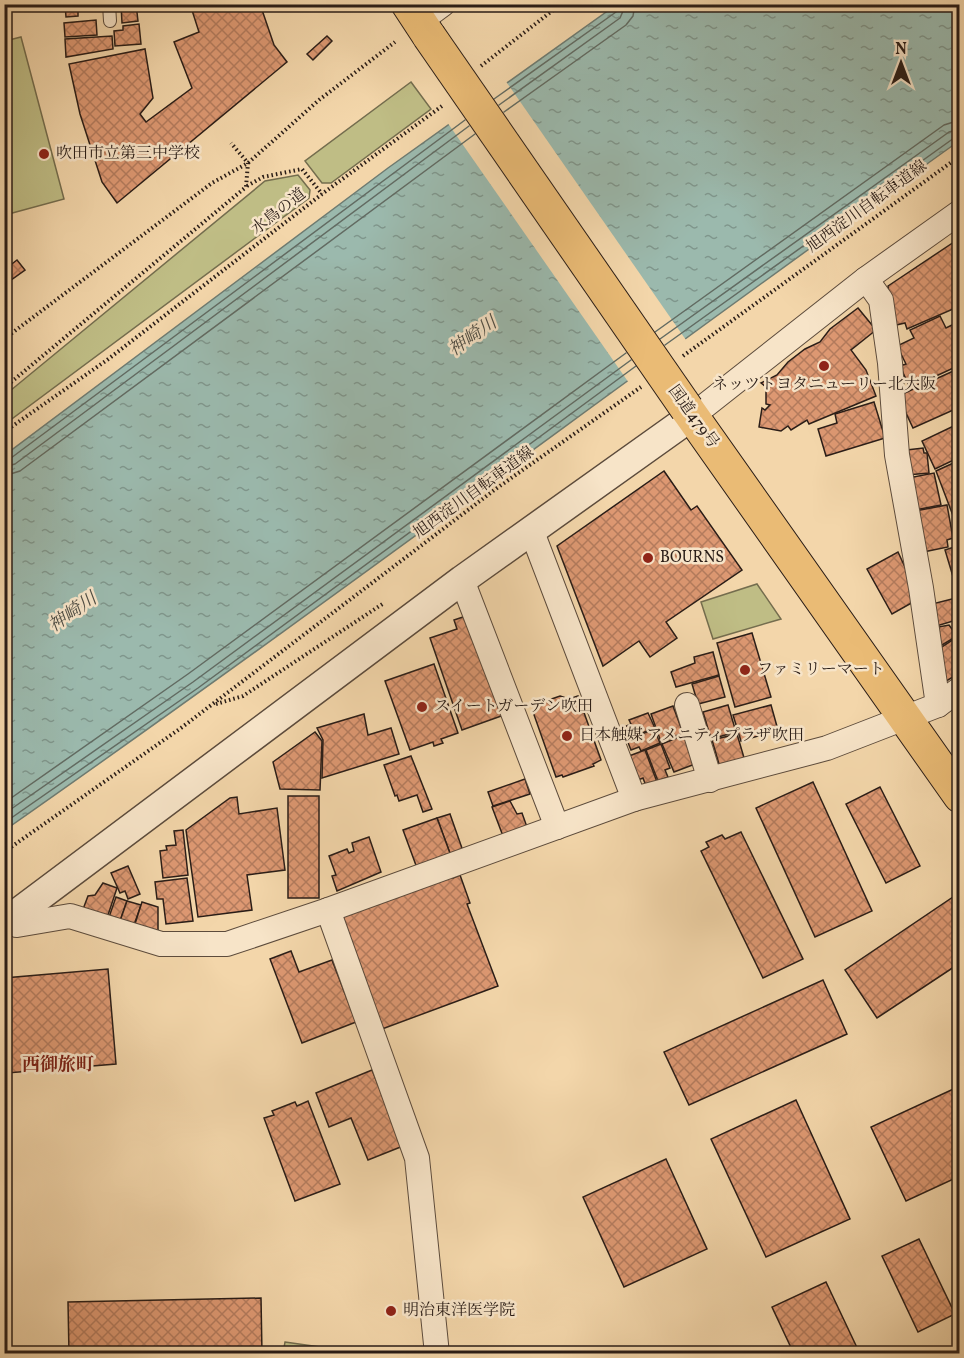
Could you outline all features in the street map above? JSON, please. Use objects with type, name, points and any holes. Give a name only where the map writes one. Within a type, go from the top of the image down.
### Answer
[{"type":"highway","name":"国道479号","points":[[422,14],[689,412],[960,796]]},
{"type":"street","points":[[960,212],[866,279],[532,532],[462,580],[8,921],[17,925],[70,916],[161,944],[227,944],[328,910],[634,799],[827,748],[938,705],[960,689]]},
{"type":"street","points":[[866,279],[881,300],[890,363],[897,455],[921,588],[938,705]]},
{"type":"street","points":[[532,532],[634,799]]},
{"type":"street","points":[[462,580],[557,827]]},
{"type":"street","points":[[687,705],[710,780]]},
{"type":"street","points":[[328,910],[417,1158],[438,1353]]},
{"type":"lane","points":[[109,4],[110,21]]},
{"type":"path","points":[[475,73],[491,56],[561,4]]},
{"type":"path","points":[[4,339],[212,183],[248,164],[319,100],[394,42]]},
{"type":"path","name":"水鳥の道","points":[[4,432],[106,360],[322,194],[434,115],[450,98]]},
{"type":"path","points":[[231,143],[248,164],[246,187]]},
{"type":"path","name":"旭西淀川自転車道線","points":[[678,360],[960,156]]},
{"type":"path","points":[[4,387],[246,187],[263,177],[302,170],[322,194]]},
{"type":"path","name":"旭西淀川自転車道線","points":[[4,852],[181,728],[497,489],[650,381]]},
{"type":"shaded area","points":[[21,37],[64,199],[5,215],[5,41]]},
{"type":"shaded area","points":[[411,82],[431,109],[331,183],[322,183],[305,161]]},
{"type":"shaded area","points":[[298,175],[310,190],[309,198],[5,424],[5,395],[265,181]]},
{"type":"shaded area","points":[[757,584],[781,619],[713,639],[701,602]]},
{"type":"shaded area","points":[[285,1342],[362,1353],[283,1353]]},
{"type":"water","name":"神崎川","points":[[616,5],[959,5],[959,141],[245,659],[5,830],[5,455],[388,168]]},
{"type":"pier","points":[[505,80],[686,340],[629,383],[447,122]]},
{"type":"building","points":[[65,4],[92,4],[93,9],[78,11],[78,16],[66,17]]},
{"type":"building","points":[[121,4],[136,4],[138,21],[122,23]]},
{"type":"building","points":[[190,4],[260,4],[274,45],[287,62],[117,203],[102,182],[80,114],[69,64],[145,49],[153,98],[140,114],[146,122],[192,88],[174,42],[199,32]]},
{"type":"building","points":[[96,20],[97,35],[65,37],[64,23]]},
{"type":"building","points":[[139,24],[141,44],[115,46],[114,31],[123,30],[123,26]]},
{"type":"building","points":[[112,36],[113,49],[66,57],[65,39]]},
{"type":"building","points":[[327,36],[332,41],[313,60],[307,54]]},
{"type":"building","points":[[954,242],[960,253],[960,306],[907,329],[905,323],[892,326],[888,286]]},
{"type":"building","points":[[17,260],[25,270],[4,285],[4,270]]},
{"type":"building","name":"ネッツトヨタニューリー北大阪","points":[[858,308],[876,330],[851,350],[866,370],[876,396],[809,424],[807,420],[791,430],[788,426],[781,431],[759,427],[762,408],[765,410],[770,405],[766,404],[766,387],[761,383],[777,375],[788,362],[805,349],[820,342],[830,329]]},
{"type":"building","points":[[940,316],[946,328],[960,321],[960,365],[910,388],[900,366],[906,364],[897,346],[914,338],[910,330]]},
{"type":"building","points":[[960,368],[960,407],[913,428],[898,396]]},
{"type":"building","points":[[874,402],[885,438],[826,456],[818,429],[837,423],[835,414]]},
{"type":"building","points":[[960,423],[960,457],[935,469],[922,441]]},
{"type":"building","points":[[923,448],[924,453],[927,453],[929,473],[907,475],[907,450]]},
{"type":"building","points":[[960,460],[960,534],[936,471]]},
{"type":"building","name":"BOURNS","points":[[664,471],[691,510],[697,506],[742,570],[666,622],[677,638],[650,657],[639,641],[603,666],[557,546]]},
{"type":"building","points":[[934,473],[941,505],[915,510],[908,478]]},
{"type":"building","points":[[947,505],[953,538],[947,540],[948,547],[923,552],[915,511]]},
{"type":"building","points":[[960,545],[960,589],[957,590],[945,550]]},
{"type":"building","points":[[898,552],[915,589],[915,601],[892,614],[867,569]]},
{"type":"building","points":[[960,597],[960,619],[933,627],[932,604]]},
{"type":"building","points":[[469,615],[504,715],[462,730],[430,638],[457,629],[454,620]]},
{"type":"building","points":[[949,625],[957,636],[937,648],[933,628]]},
{"type":"building","points":[[752,633],[771,697],[735,707],[717,643]]},
{"type":"building","points":[[957,637],[960,641],[960,676],[956,675],[943,683],[937,650]]},
{"type":"building","points":[[713,652],[719,675],[676,687],[671,672],[695,663],[694,657]]},
{"type":"building","name":"スイートガーデン吹田","points":[[434,664],[458,733],[441,739],[443,743],[434,746],[433,742],[410,750],[385,681]]},
{"type":"building","points":[[719,676],[725,697],[698,704],[692,684]]},
{"type":"building","name":"日本触媒 アメニティプラザ吹田","points":[[560,696],[569,699],[578,696],[601,760],[593,764],[594,766],[563,777],[562,775],[556,777],[533,712],[540,703]]},
{"type":"building","points":[[728,705],[736,732],[711,739],[703,712]]},
{"type":"building","points":[[771,705],[778,730],[741,741],[733,715]]},
{"type":"building","points":[[673,706],[683,733],[661,742],[651,714]]},
{"type":"building","points":[[648,713],[655,728],[626,739],[622,728],[631,724],[629,720]]},
{"type":"building","points":[[364,714],[368,735],[391,728],[399,754],[322,778],[323,740],[317,728]]},
{"type":"building","points":[[654,729],[660,743],[641,751],[639,747],[631,750],[627,740]]},
{"type":"building","points":[[315,732],[322,741],[320,790],[280,789],[273,762]]},
{"type":"building","points":[[737,734],[745,761],[719,764],[712,740]]},
{"type":"building","points":[[684,735],[695,764],[674,772],[662,744]]},
{"type":"building","points":[[661,744],[670,768],[665,770],[668,777],[658,781],[646,750]]},
{"type":"building","points":[[645,750],[657,782],[646,786],[643,778],[638,780],[629,756]]},
{"type":"building","points":[[411,756],[432,809],[423,812],[417,795],[399,801],[384,765]]},
{"type":"building","points":[[525,779],[530,794],[493,806],[488,792]]},
{"type":"building","points":[[813,782],[872,911],[815,937],[756,808]]},
{"type":"building","points":[[880,787],[920,866],[886,883],[846,804]]},
{"type":"building","points":[[288,796],[319,796],[319,898],[288,898]]},
{"type":"building","points":[[237,797],[239,814],[277,808],[285,870],[247,875],[252,910],[198,917],[186,830],[230,798]]},
{"type":"building","points":[[510,801],[517,814],[522,813],[527,827],[503,836],[492,807]]},
{"type":"building","points":[[450,814],[463,851],[451,856],[437,818]]},
{"type":"building","points":[[437,818],[451,856],[417,868],[403,830]]},
{"type":"building","points":[[183,830],[188,875],[163,878],[160,851],[167,850],[166,846],[176,845],[174,831]]},
{"type":"building","points":[[741,832],[803,959],[763,978],[701,851],[709,847],[706,842],[722,835],[725,839]]},
{"type":"building","points":[[369,837],[381,872],[337,891],[332,876],[336,875],[329,856],[347,849],[349,853],[354,851],[352,843]]},
{"type":"building","points":[[128,866],[140,894],[128,899],[125,891],[120,893],[111,873]]},
{"type":"building","points":[[452,875],[453,878],[460,875],[470,903],[467,904],[498,986],[382,1029],[340,916]]},
{"type":"building","points":[[187,878],[193,921],[166,924],[163,899],[157,899],[155,882]]},
{"type":"building","points":[[103,883],[117,888],[107,918],[82,912],[88,896],[95,895]]},
{"type":"building","points":[[956,895],[960,900],[960,963],[877,1018],[845,970]]},
{"type":"building","points":[[116,897],[127,901],[119,924],[108,920]]},
{"type":"building","points":[[127,901],[141,905],[133,928],[119,924]]},
{"type":"building","points":[[142,902],[158,907],[158,935],[134,927]]},
{"type":"building","points":[[291,951],[299,972],[332,960],[356,1022],[302,1043],[270,959]]},
{"type":"building","points":[[108,969],[116,1064],[7,1073],[4,978]]},
{"type":"building","points":[[823,980],[847,1034],[689,1105],[664,1052]]},
{"type":"building","points":[[372,1070],[403,1146],[368,1160],[351,1118],[329,1127],[316,1093]]},
{"type":"building","points":[[960,1086],[960,1176],[906,1201],[871,1127]]},
{"type":"building","points":[[796,1100],[850,1219],[766,1257],[711,1139]]},
{"type":"building","points":[[308,1101],[340,1184],[295,1201],[264,1118],[274,1115],[272,1111],[295,1102],[297,1106]]},
{"type":"building","points":[[666,1159],[707,1249],[624,1287],[583,1197]]},
{"type":"building","points":[[919,1239],[955,1314],[918,1332],[882,1256]]},
{"type":"building","points":[[826,1282],[860,1354],[794,1354],[772,1307]]},
{"type":"building","points":[[261,1298],[262,1354],[69,1354],[68,1302]]},
{"type":"place","name":"吹田市立第三中学校","points":[[44,154]]},
{"type":"place","name":"ネッツトヨタニューリー北大阪","points":[[824,366]]},
{"type":"place","name":"BOURNS","points":[[648,558]]},
{"type":"place","name":"ファミリーマート","points":[[745,670]]},
{"type":"place","name":"スイートガーデン吹田","points":[[422,707]]},
{"type":"place","name":"日本触媒 アメニティプラザ吹田","points":[[567,736]]},
{"type":"place","name":"明治東洋医学院","points":[[391,1311]]},
{"type":"district","name":"西御旅町","points":[[58,1065]]}]
